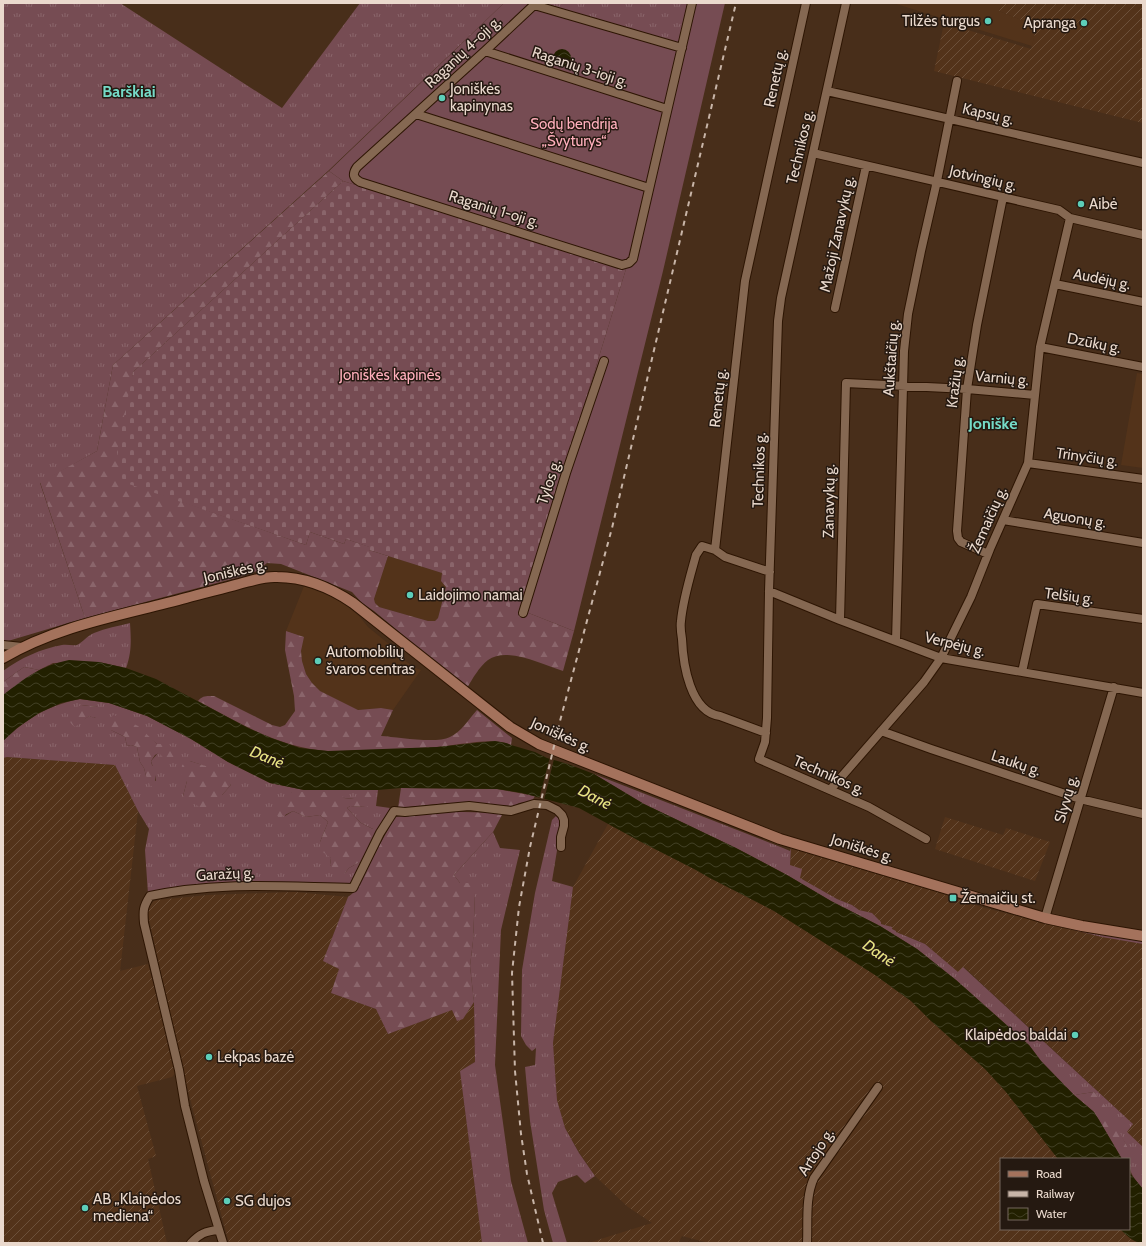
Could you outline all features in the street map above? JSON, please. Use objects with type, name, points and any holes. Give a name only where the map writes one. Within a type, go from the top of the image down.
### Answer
[{"type":"main road","name":"Joniškės g.","points":[[3,658],[22,647],[49,635],[84,624],[159,606],[264,577],[276,576],[306,580],[340,594],[353,603],[510,727],[539,744],[780,839],[1045,918],[1143,936]]},
{"type":"street","points":[[416,114],[649,188],[692,3]]},
{"type":"street","name":"Renetų g.","points":[[715,550],[745,281],[806,3]]},
{"type":"street","name":"Technikos g.","points":[[846,3],[781,298],[778,322],[769,592],[767,718],[765,742],[759,759],[868,808],[926,839]]},
{"type":"street","name":"Raganių 4-oji g.","points":[[353,175],[357,167],[534,5],[682,48]]},
{"type":"street","name":"Raganių 3-ioji g.","points":[[485,51],[667,110]]},
{"type":"street","name":"Aukštaičių g.","points":[[896,641],[904,351],[908,314],[957,82]]},
{"type":"street","name":"Kapsų g.","points":[[827,91],[1143,163]]},
{"type":"street","name":"Jotvingių g.","points":[[814,153],[1059,210],[1070,218],[1143,235]]},
{"type":"street","name":"Mažoji Zanavykų g.","points":[[835,308],[866,166]]},
{"type":"street","name":"Raganių 1-oji g.","points":[[353,175],[355,179],[360,182],[622,265],[629,263],[633,259],[649,188]]},
{"type":"street","name":"Kražių g.","points":[[988,554],[964,544],[958,538],[957,532],[967,389],[977,326],[1003,197]]},
{"type":"street","name":"Žemaičių g.","points":[[830,790],[924,682],[941,658],[971,596],[1028,463],[1040,347],[1070,218]]},
{"type":"street","name":"Audėjų g.","points":[[1055,284],[1143,302]]},
{"type":"street","name":"Dzūkų g.","points":[[1040,347],[1143,366]]},
{"type":"street","name":"Tylos g.","points":[[523,614],[566,473],[604,361]]},
{"type":"street","name":"Varnių g.","points":[[846,383],[967,389],[1035,395]]},
{"type":"street","name":"Zanavykų g.","points":[[840,620],[846,383]]},
{"type":"street","name":"Trinyčių g.","points":[[1028,463],[1143,479]]},
{"type":"street","name":"Aguonų g.","points":[[1003,520],[1143,543]]},
{"type":"street","points":[[766,732],[707,712],[696,699],[688,677],[683,656],[680,622],[696,555],[702,546],[715,550],[725,557],[770,572]]},
{"type":"street","name":"Verpėjų g.","points":[[769,592],[941,658],[1143,693]]},
{"type":"street","name":"Telšių g.","points":[[1022,672],[1037,604],[1143,619]]},
{"type":"street","points":[[3,645],[22,647]]},
{"type":"street","name":"Slyvų g.","points":[[1045,918],[1114,687]]},
{"type":"street","name":"Laukų g.","points":[[881,731],[931,750],[1080,799],[1143,814]]},
{"type":"street","name":"Garažų g.","points":[[223,1243],[204,1181],[185,1106],[179,1070],[144,923],[144,905],[150,896],[201,889],[259,886],[352,888],[380,833],[394,811],[405,812],[469,806],[511,810],[534,804],[547,805],[557,810],[562,815],[564,820],[561,847]]},
{"type":"street","name":"Artojo g.","points":[[807,1243],[809,1199],[811,1185],[814,1178],[878,1087]]},
{"type":"street","points":[[191,1243],[207,1231],[218,1230]]},
{"type":"shaded area","name":"Tilžės turgus","points":[[893,3],[1002,3],[999,11],[1037,26],[1032,46]]},
{"type":"shaded area","points":[[1002,3],[1143,3],[1143,123],[934,71],[944,23],[1031,49],[1037,26],[999,11]]},
{"type":"shaded area","points":[[1137,373],[1143,374],[1143,468],[1121,465]]},
{"type":"shaded area","points":[[388,556],[442,573],[441,581],[446,587],[438,618],[435,621],[428,621],[379,607],[375,603],[374,599]]},
{"type":"shaded area","points":[[304,586],[334,597],[345,604],[359,616],[368,627],[400,653],[401,657],[413,667],[421,670],[393,710],[381,708],[358,710],[320,691],[312,683],[306,674],[302,661],[301,651],[304,637],[286,631]]},
{"type":"shaded area","points":[[7,757],[115,765],[138,811],[120,971],[148,964],[177,1071],[172,1077],[137,1086],[156,1156],[148,1159],[167,1243],[3,1243],[3,758]]},
{"type":"shaded area","points":[[945,817],[1003,835],[1006,828],[1050,842],[1035,881],[935,849]]},
{"type":"shaded area","points":[[608,824],[774,911],[827,944],[875,975],[911,1001],[985,1069],[1006,1092],[1057,1158],[1000,1158],[1000,1230],[1121,1230],[1139,1243],[709,1243],[682,1236],[678,1243],[588,1243],[652,1223],[628,1207],[595,1176],[565,1128],[557,1100],[553,1043],[573,887]]},
{"type":"shaded area","points":[[791,848],[916,884],[981,907],[1102,937],[1143,944],[1143,1147],[1126,1132],[1133,1124],[964,967],[958,973],[925,944],[896,932],[892,929],[892,927],[881,924],[872,913],[859,910],[799,878],[790,865]]},
{"type":"shaded area","points":[[295,892],[348,897],[323,961],[339,969],[331,993],[376,1009],[388,1034],[452,1010],[463,1019],[474,1002],[475,1062],[460,1071],[482,1243],[229,1243],[170,1018],[147,909],[154,901],[158,900],[208,895]]},
{"type":"green space","points":[[3,3],[120,3],[282,108],[360,3],[504,3],[328,171],[113,365],[97,451],[40,483],[85,618],[8,641],[4,641],[3,638]]},
{"type":"green space","name":"Sodų bendrija „Švyturys“","points":[[504,3],[540,3],[679,46],[688,3],[725,3],[663,271],[574,631],[521,610],[626,269],[343,181],[329,171]]},
{"type":"green space","points":[[540,3],[688,3],[679,46]]},
{"type":"green space","points":[[329,171],[343,181],[133,372],[123,481],[306,545],[310,532],[344,544],[346,539],[370,547],[369,550],[388,556],[374,599],[375,603],[379,607],[428,621],[435,621],[438,618],[446,587],[441,581],[442,573],[521,610],[574,631],[563,671],[525,658],[505,655],[496,656],[488,660],[482,666],[467,688],[374,611],[362,603],[352,592],[281,564],[267,563],[257,571],[243,576],[85,618],[40,482],[97,451],[113,365]]},
{"type":"green space","name":"Joniškės kapinės","points":[[343,181],[626,269],[521,610],[453,590],[442,573],[369,550],[369,547],[346,539],[344,544],[310,532],[306,545],[123,482],[117,452],[133,372]]},
{"type":"green space","points":[[130,623],[131,640],[126,668],[99,662],[53,663],[39,670],[24,667],[3,682],[3,671],[31,655],[62,645],[77,645],[94,633]]},
{"type":"green space","points":[[286,631],[304,637],[301,651],[302,661],[306,674],[320,691],[358,710],[381,708],[393,710],[381,736],[416,740],[444,739],[458,732],[477,710],[512,738],[511,745],[504,742],[485,741],[410,749],[327,751],[310,749],[276,740],[244,726],[198,701],[203,697],[214,696],[272,725],[280,727],[285,725],[295,711],[294,696],[285,650]]},
{"type":"green space","points":[[24,667],[39,670],[3,695],[3,682]]},
{"type":"green space","points":[[80,699],[109,703],[147,716],[191,739],[228,762],[270,783],[304,790],[378,790],[376,806],[390,808],[350,885],[279,883],[148,894],[145,850],[149,829],[138,811],[115,765],[7,757],[3,758],[3,741],[12,733],[29,719],[47,709]],"holes":[[[81,705],[98,707],[95,718],[89,716],[83,720]],[[111,730],[147,736],[157,744],[166,744],[151,761],[156,775],[156,781],[146,776],[144,768],[140,762],[137,747],[131,745],[127,746],[125,737]],[[190,761],[218,773],[231,785],[222,795],[183,796]],[[292,792],[354,799],[366,807],[350,806],[347,808],[361,823],[373,829],[360,862],[349,868],[345,873],[330,865],[331,858],[320,842],[328,822],[320,815],[306,817],[293,811],[285,816]]]},
{"type":"green space","points":[[81,705],[98,707],[102,711],[94,718],[89,716],[75,727],[71,724],[68,714],[71,710]]},
{"type":"green space","points":[[113,715],[138,726],[157,744],[166,744],[176,749],[178,756],[173,761],[165,759],[159,753],[155,755],[151,761],[152,765],[159,771],[156,775],[154,788],[150,785],[144,768],[140,762],[137,747],[131,745],[127,746],[125,737],[111,730],[108,724]]},
{"type":"green space","points":[[190,761],[212,768],[217,768],[222,771],[231,785],[222,795],[220,804],[201,808],[183,796],[187,781],[181,776],[182,765]]},
{"type":"green space","points":[[594,774],[790,851],[791,848],[790,865],[802,869],[800,878],[859,910],[872,913],[881,922],[881,924],[892,927],[892,929],[896,932],[925,944],[958,972],[963,967],[1133,1124],[1127,1132],[1143,1147],[1143,1189],[1131,1172],[1130,1158],[1127,1158],[1127,1146],[1094,1092],[1074,1095],[1041,1061],[1029,1045],[956,980],[917,949],[880,926],[831,901],[787,875],[736,848],[644,804]]},
{"type":"green space","points":[[401,788],[497,789],[535,796],[532,801],[519,803],[514,806],[448,803],[398,808]]},
{"type":"green space","points":[[367,791],[376,794],[375,803],[366,807],[350,806],[347,808],[361,823],[373,829],[375,833],[360,862],[349,868],[341,875],[330,865],[331,858],[320,850],[320,842],[328,822],[320,815],[306,817],[293,811],[279,818],[274,811],[292,792],[340,792],[344,798],[354,799]]},
{"type":"green space","points":[[449,811],[503,813],[493,832],[454,875],[460,883],[473,883],[475,894],[473,941],[470,966],[474,1002],[463,1019],[457,1021],[452,1010],[388,1034],[376,1009],[331,993],[339,969],[323,961],[348,897],[353,893],[395,817]]},
{"type":"green space","points":[[556,816],[559,819],[561,826],[552,881],[573,887],[553,1043],[557,1100],[565,1128],[579,1153],[595,1176],[585,1183],[577,1175],[558,1182],[552,1193],[567,1243],[553,1243],[544,1210],[530,1121],[525,1067],[535,1065],[536,1048],[532,1051],[526,1045],[521,1036],[522,970],[535,893],[552,820]]},
{"type":"green space","points":[[493,832],[500,848],[520,850],[501,930],[495,1065],[511,1181],[528,1243],[482,1243],[460,1071],[475,1062],[474,1002],[470,966],[473,941],[475,894],[460,883],[454,875]]},
{"type":"green space","points":[[1062,927],[1143,940],[1143,944],[1102,937]]},
{"type":"green space","points":[[1094,1092],[1106,1107],[1127,1146],[1127,1158],[1121,1158],[1094,1112],[1074,1095]]},
{"type":"water","points":[[562,49],[568,52],[571,58],[568,64],[562,67],[556,64],[553,58],[556,52]]},
{"type":"water","name":"Danė","points":[[69,660],[99,662],[126,668],[156,679],[248,728],[300,748],[328,751],[437,747],[495,741],[535,752],[547,758],[594,774],[644,804],[736,848],[787,875],[831,901],[880,926],[917,949],[956,980],[1029,1045],[1041,1061],[1074,1095],[1094,1112],[1121,1158],[1057,1158],[1006,1092],[985,1069],[911,1001],[875,975],[774,911],[579,808],[522,793],[497,789],[401,788],[378,790],[304,790],[270,783],[228,762],[191,739],[147,716],[109,703],[80,699],[61,703],[39,713],[17,728],[3,741],[3,695],[34,673],[59,662]]},
{"type":"water","points":[[1130,1173],[1143,1189],[1143,1243],[1133,1240],[1121,1230],[1130,1230]]},
{"type":"pier","points":[[550,757],[554,759],[544,800],[539,799]]},
{"type":"railway","points":[[543,1243],[527,1174],[521,1134],[515,1071],[512,973],[519,907],[530,847],[560,721],[612,528],[736,3]]},
{"type":"place","name":"Tilžės turgus","points":[[988,21]]},
{"type":"place","name":"Apranga","points":[[1084,23]]},
{"type":"place","name":"Joniškės kapinynas","points":[[442,98]]},
{"type":"place","name":"Aibė","points":[[1081,204]]},
{"type":"place","name":"Laidojimo namai","points":[[410,595]]},
{"type":"place","name":"Automobilių švaros centras","points":[[318,661]]},
{"type":"place","name":"Žemaičių st.","points":[[953,898]]},
{"type":"place","name":"Klaipėdos baldai","points":[[1075,1035]]},
{"type":"place","name":"Lekpas bazė","points":[[209,1057]]},
{"type":"place","name":"SG dujos","points":[[227,1201]]},
{"type":"place","name":"AB „Klaipėdos mediena“","points":[[85,1208]]},
{"type":"district","name":"Barškiai","points":[[129,91]]},
{"type":"district","name":"Joniškė","points":[[993,423]]}]
